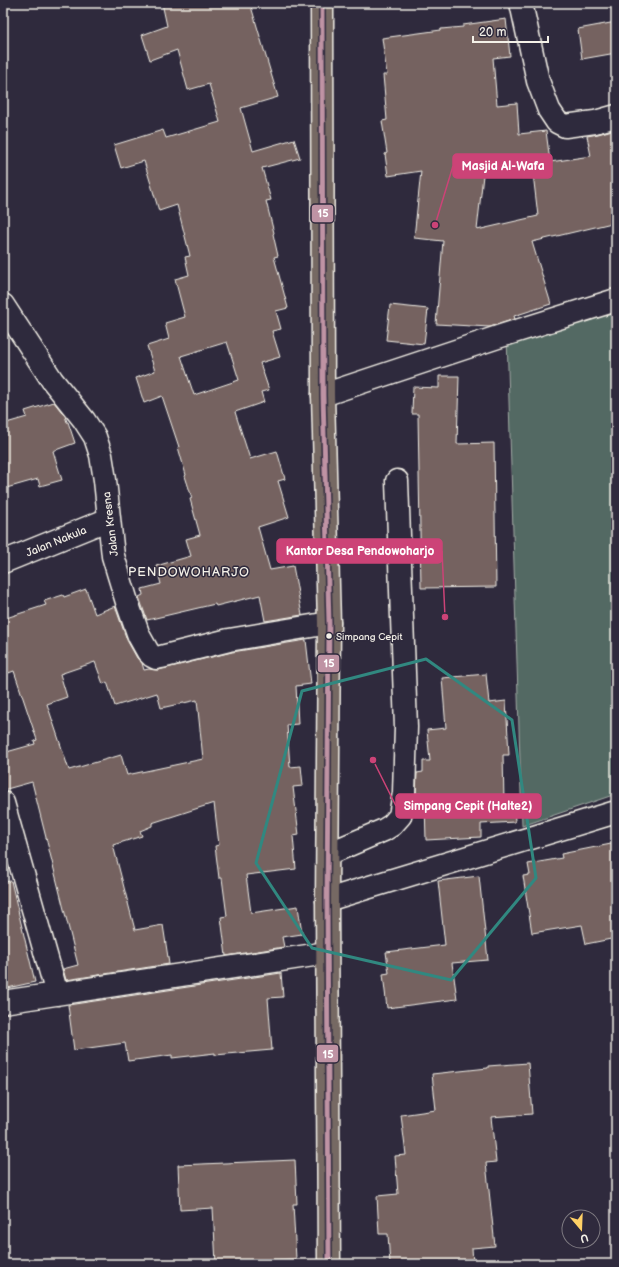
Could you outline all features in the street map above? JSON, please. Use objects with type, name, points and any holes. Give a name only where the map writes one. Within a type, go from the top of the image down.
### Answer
[{"type":"main road","points":[[322,3],[323,396],[329,623],[327,900],[329,1264]]},
{"type":"street","points":[[522,3],[538,81],[550,110],[557,122],[565,126],[596,122],[616,116]]},
{"type":"street","points":[[323,396],[501,336],[616,300]]},
{"type":"street","name":"Jalan Kresna","points":[[3,305],[52,380],[84,420],[95,437],[101,455],[113,556],[127,602],[140,636],[148,652],[152,656],[156,658],[229,640],[329,623]]},
{"type":"street","points":[[328,854],[384,830],[392,825],[400,816],[404,793],[406,727],[397,481]]},
{"type":"street","name":"Jalan Nakula","points":[[3,562],[109,519]]},
{"type":"street","points":[[4,803],[57,994]]},
{"type":"street","points":[[327,900],[616,812]]},
{"type":"street","points":[[3,1002],[327,953]]},
{"type":"highlighted area","points":[[426,659],[512,720],[536,878],[451,980],[312,948],[256,863],[302,691]]},
{"type":"green space","points":[[616,305],[616,794],[522,826],[507,336]]},
{"type":"building","points":[[162,3],[250,3],[278,97],[241,108],[253,151],[294,139],[300,158],[262,168],[271,200],[266,201],[278,256],[274,257],[288,308],[276,311],[281,329],[272,331],[280,357],[260,363],[269,390],[261,392],[264,402],[235,412],[250,459],[277,451],[285,479],[278,481],[289,517],[258,527],[270,570],[293,566],[302,615],[265,621],[260,595],[216,606],[215,604],[147,620],[139,597],[143,595],[142,589],[161,584],[156,566],[191,556],[186,539],[200,535],[190,499],[192,498],[185,476],[179,447],[162,396],[144,403],[136,378],[155,371],[147,346],[169,339],[165,323],[185,317],[175,279],[189,275],[185,257],[190,256],[177,205],[159,211],[144,161],[121,168],[114,145],[163,130],[166,138],[220,122],[209,84],[188,90],[177,50],[150,60],[142,35],[167,26]],"holes":[[[227,342],[239,380],[194,395],[181,356]]]},
{"type":"building","points":[[506,19],[510,56],[493,58],[497,105],[517,103],[519,134],[546,131],[550,162],[591,156],[587,136],[616,129],[616,222],[532,242],[551,304],[514,316],[515,319],[490,327],[436,324],[443,241],[414,238],[421,171],[388,176],[385,154],[387,153],[382,121],[387,120],[383,75],[387,75],[382,38],[463,27],[463,25]],"holes":[[[532,165],[538,216],[477,230],[484,166]]]},
{"type":"building","points":[[616,22],[616,53],[582,59],[578,29]]},
{"type":"building","points":[[390,305],[428,309],[424,344],[386,340]]},
{"type":"building","points":[[439,376],[459,376],[457,444],[494,443],[496,587],[421,588],[418,414],[412,414],[413,387],[439,388]]},
{"type":"building","points":[[54,402],[65,416],[75,443],[53,451],[62,480],[40,486],[38,479],[3,489],[3,424],[27,417],[25,411]]},
{"type":"building","points":[[86,589],[95,614],[115,606],[127,640],[137,658],[142,663],[144,670],[158,670],[232,652],[306,640],[311,684],[296,686],[298,724],[287,725],[290,767],[301,766],[303,786],[293,787],[299,835],[293,836],[296,869],[246,875],[251,913],[298,906],[302,934],[282,937],[284,947],[226,956],[221,917],[227,916],[222,878],[219,878],[215,846],[219,845],[214,803],[152,823],[152,826],[140,831],[142,836],[113,845],[135,930],[163,925],[169,964],[66,980],[63,969],[78,965],[32,782],[3,790],[3,753],[35,744],[34,741],[37,740],[14,671],[3,675],[3,619],[46,605],[44,601],[63,595],[64,597]],"holes":[[[95,662],[103,684],[107,682],[115,706],[157,693],[161,708],[197,700],[203,759],[127,775],[121,755],[69,770],[47,704],[67,697],[60,674]]]},
{"type":"building","points":[[486,674],[489,703],[506,701],[509,755],[503,755],[504,802],[514,802],[515,822],[481,824],[481,837],[426,840],[425,804],[423,804],[423,794],[416,794],[417,773],[423,772],[423,761],[430,761],[427,730],[446,728],[442,678]]},
{"type":"building","points":[[616,843],[616,938],[586,944],[582,925],[532,933],[523,876],[530,875],[528,864],[562,858],[561,854]]},
{"type":"building","points":[[479,876],[488,960],[452,963],[457,999],[387,1008],[383,974],[389,973],[386,952],[445,945],[438,881]]},
{"type":"building","points":[[11,881],[35,982],[3,989],[3,882]]},
{"type":"building","points":[[281,973],[283,997],[268,998],[272,1050],[215,1055],[215,1053],[172,1058],[172,1055],[128,1061],[125,1043],[74,1050],[68,1005]]},
{"type":"building","points":[[528,1063],[532,1114],[491,1117],[496,1162],[486,1163],[495,1246],[472,1248],[473,1264],[390,1264],[388,1234],[379,1234],[377,1196],[398,1194],[395,1156],[406,1155],[401,1115],[436,1110],[432,1074],[488,1068],[488,1066]]},
{"type":"building","points":[[295,1160],[297,1204],[293,1204],[296,1259],[273,1260],[274,1264],[216,1264],[213,1208],[180,1210],[178,1165]]},
{"type":"transit line","name":"15","points":[[322,3],[323,395],[329,623],[327,900],[329,1264]]},
{"type":"place","name":"Masjid Al-Wafa","points":[[435,225]]},
{"type":"place","name":"Kantor Desa Pendowoharjo","points":[[445,617]]},
{"type":"place","name":"Simpang Cepit","points":[[329,636]]},
{"type":"place","name":"Simpang Cepit (Halte2)","points":[[373,760]]},
{"type":"district","name":"PENDOWOHARJO","points":[[189,571]]}]
